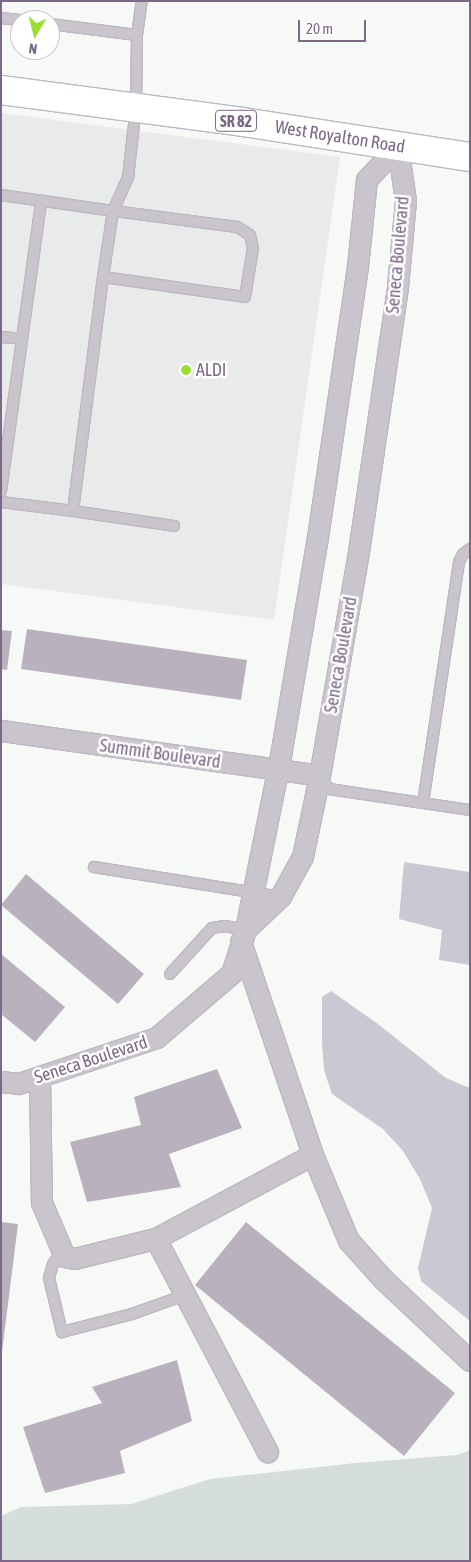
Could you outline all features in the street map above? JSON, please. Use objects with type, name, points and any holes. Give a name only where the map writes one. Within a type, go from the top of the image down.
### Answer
[{"type":"main road","name":"West Royalton Road","points":[[1,90],[243,122],[470,157]]},
{"type":"street","name":"Seneca Boulevard","points":[[1,1082],[19,1084],[157,1038],[232,974],[244,936],[253,892],[320,532],[358,267],[367,180],[398,147]]},
{"type":"street","name":"Seneca Boulevard","points":[[244,936],[281,897],[303,857],[320,776],[359,552],[398,287],[406,200],[398,147]]},
{"type":"street","name":"Summit Boulevard","points":[[1,731],[320,776]]},
{"type":"street","points":[[244,936],[313,1156],[349,1241],[384,1280],[470,1361]]},
{"type":"street","points":[[40,1078],[42,1203],[65,1257],[75,1259],[156,1239],[313,1156]]},
{"type":"street","points":[[156,1239],[268,1452]]},
{"type":"lane","points":[[73,511],[113,210],[128,178],[136,107],[137,35],[142,1]]},
{"type":"lane","points":[[60,25],[137,35]]},
{"type":"lane","points":[[1,195],[41,202],[237,227],[250,235],[253,248],[245,297],[103,276]]},
{"type":"lane","points":[[1,491],[41,202]]},
{"type":"lane","points":[[1,337],[22,339]]},
{"type":"lane","points":[[1,502],[174,526]]},
{"type":"lane","points":[[423,803],[459,562],[463,554],[470,549]]},
{"type":"lane","points":[[320,776],[329,789],[470,810]]},
{"type":"lane","points":[[94,867],[281,897]]},
{"type":"lane","points":[[170,974],[205,933],[212,928],[225,926],[244,936]]},
{"type":"lane","points":[[62,1251],[52,1264],[50,1278],[62,1332],[132,1314],[185,1295]]},
{"type":"shaded area","points":[[1,113],[340,157],[274,620],[1,584]]},
{"type":"shaded area","points":[[404,862],[470,872],[470,965],[439,960],[442,930],[399,919]]},
{"type":"shaded area","points":[[331,991],[378,1024],[446,1078],[470,1088],[470,1321],[421,1281],[418,1268],[432,1208],[420,1179],[403,1151],[383,1129],[332,1094],[324,1070],[322,1042],[322,997]]},
{"type":"shaded area","points":[[470,1450],[470,1561],[1,1561],[1,1516],[21,1507],[131,1504],[210,1479],[355,1463],[457,1455]]},
{"type":"building","points":[[27,629],[247,660],[241,700],[21,669]]},
{"type":"building","points":[[1,630],[12,631],[7,670],[1,669]]},
{"type":"building","points":[[26,874],[144,974],[118,1004],[1,905]]},
{"type":"building","points":[[1,954],[65,1007],[35,1042],[1,1014]]},
{"type":"building","points":[[217,1069],[242,1128],[169,1154],[181,1187],[87,1202],[70,1142],[141,1125],[134,1097]]},
{"type":"building","points":[[1,1222],[18,1224],[2,1352],[1,1352]]},
{"type":"building","points":[[246,1222],[455,1393],[404,1456],[195,1285]]},
{"type":"building","points":[[177,1360],[192,1421],[120,1451],[125,1473],[45,1493],[23,1427],[102,1403],[92,1387]]},
{"type":"place","name":"ALDI","points":[[186,370]]}]
